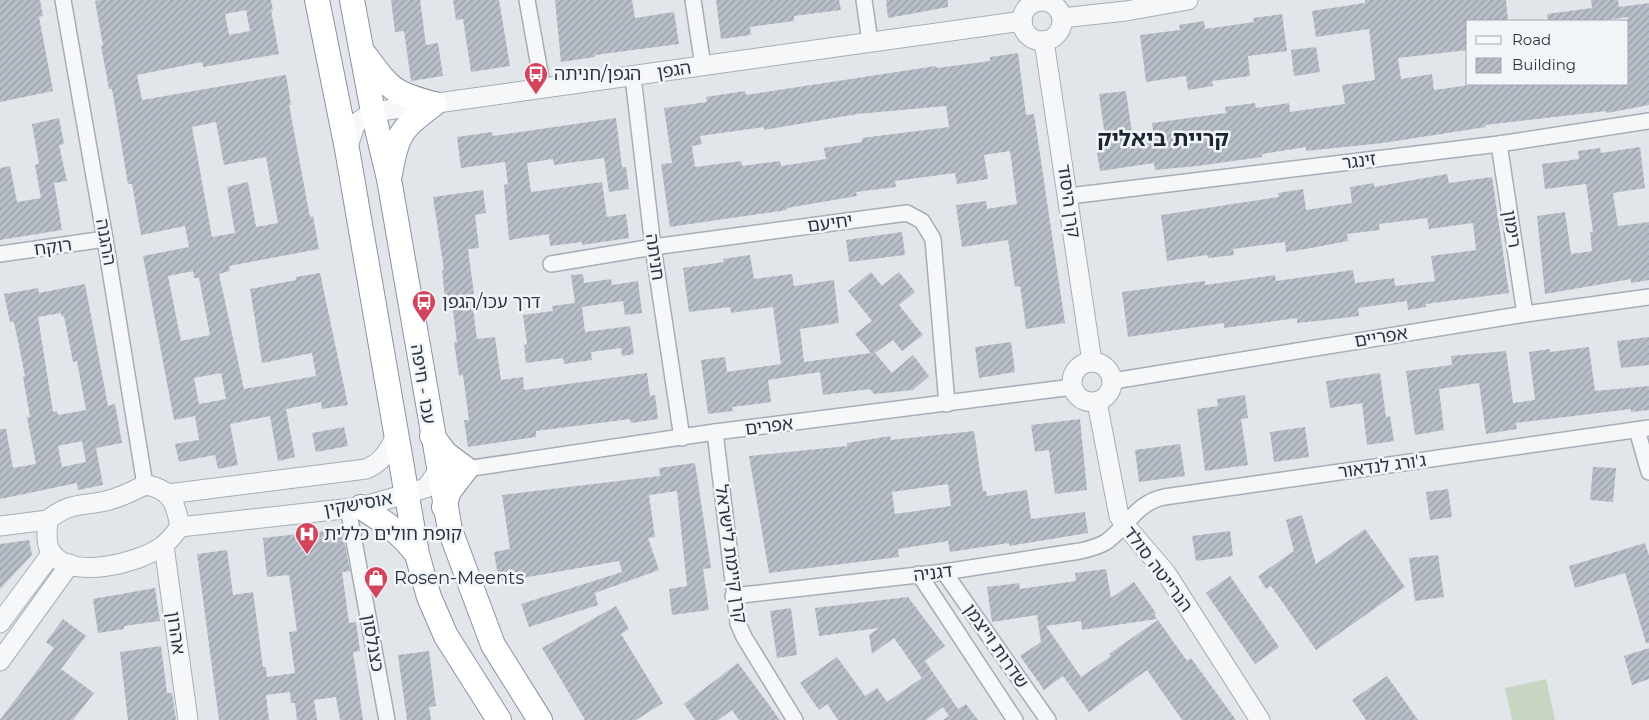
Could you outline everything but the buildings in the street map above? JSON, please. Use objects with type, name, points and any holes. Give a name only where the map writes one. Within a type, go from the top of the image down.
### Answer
[{"type":"highway","name":"עכו - חיפה","points":[[317,0],[347,149],[405,495],[417,554],[429,597],[446,636],[499,720]]},
{"type":"highway","name":"עכו - חיפה","points":[[352,0],[373,112],[389,178],[431,434],[450,530],[493,644],[540,720]]},
{"type":"highway","points":[[362,51],[389,87],[406,97],[434,104]]},
{"type":"highway","points":[[389,178],[395,147],[404,127],[434,104]]},
{"type":"highway","points":[[431,434],[446,454],[458,465],[466,469],[449,491],[444,507]]},
{"type":"highway","points":[[355,507],[390,525],[404,537],[417,554]]},
{"type":"street","name":"ההגנה","points":[[63,0],[105,239],[145,485]]},
{"type":"street","points":[[527,0],[543,89]]},
{"type":"street","points":[[693,0],[703,66]]},
{"type":"street","points":[[864,0],[870,42]]},
{"type":"street","points":[[1056,7],[1062,25],[1056,36],[1044,42],[1037,41],[1026,34],[1028,8],[1042,1],[1056,7],[1126,11],[1188,0]]},
{"type":"street","name":"הגפן","points":[[373,112],[633,77],[870,42],[1028,8]]},
{"type":"street","name":"קרן היסוד","points":[[1044,42],[1069,196],[1092,362]]},
{"type":"street","name":"חניתה","points":[[633,77],[654,247],[682,438]]},
{"type":"street","points":[[347,149],[356,123],[373,112]]},
{"type":"street","name":"זינגר","points":[[1069,196],[1499,144],[1649,121]]},
{"type":"street","name":"רימון","points":[[1499,144],[1525,314]]},
{"type":"street","name":"יחיעם","points":[[551,264],[654,247],[907,213],[922,221],[933,239],[946,404]]},
{"type":"street","name":"רוקח","points":[[0,254],[105,239]]},
{"type":"street","name":"אפריים","points":[[1112,381],[1525,314],[1649,296]]},
{"type":"street","points":[[1092,362],[1104,365],[1108,369],[1112,381],[1108,394],[1097,402],[1080,398],[1073,387],[1072,381],[1076,370],[1080,366],[1092,362]]},
{"type":"street","name":"אפרים","points":[[466,469],[715,432],[1073,387]]},
{"type":"street","name":"הנרייטה סולד","points":[[1097,402],[1116,503],[1124,524],[1166,573],[1260,720]]},
{"type":"street","points":[[1643,429],[1649,472]]},
{"type":"street","name":"ג'ורג לנדאור","points":[[1124,524],[1145,504],[1164,497],[1643,429]]},
{"type":"street","name":"קרן קיימת לישראל","points":[[715,432],[733,596],[738,623],[744,637],[795,720]]},
{"type":"street","name":"אוסישקין","points":[[168,494],[366,469],[376,465],[385,456],[396,436]]},
{"type":"street","name":"אוסישקין","points":[[180,527],[355,507],[426,488],[438,471]]},
{"type":"street","points":[[0,526],[48,520],[72,505],[103,502],[128,494],[145,485],[157,486],[168,494],[177,509],[180,527],[164,546],[147,556],[122,563],[96,567],[70,564],[52,553],[46,538],[48,520]]},
{"type":"street","name":"כצנלסון","points":[[355,507],[387,720]]},
{"type":"street","name":"דגניה","points":[[733,596],[944,572],[1095,548],[1107,541],[1124,524]]},
{"type":"street","name":"אהרון","points":[[164,546],[188,720]]},
{"type":"street","points":[[0,623],[52,553]]},
{"type":"street","points":[[0,661],[70,564]]},
{"type":"street","name":"שדרות וייצמן","points":[[944,572],[1048,720]]},
{"type":"street","name":"שדרות וייצמן","points":[[920,574],[1015,720]]},
{"type":"green space","points":[[1546,679],[1555,720],[1512,720],[1505,688]]},
{"type":"place","name":"הגפן/חניתה","points":[[536,95]]},
{"type":"place","name":"דרך עכו/הגפן","points":[[424,323]]},
{"type":"place","name":"קופת חולים כללית","points":[[307,555]]},
{"type":"place","name":"Rosen-Meents","points":[[376,599]]},
{"type":"district","name":"קריית ביאליק","points":[[1163,138]]}]
